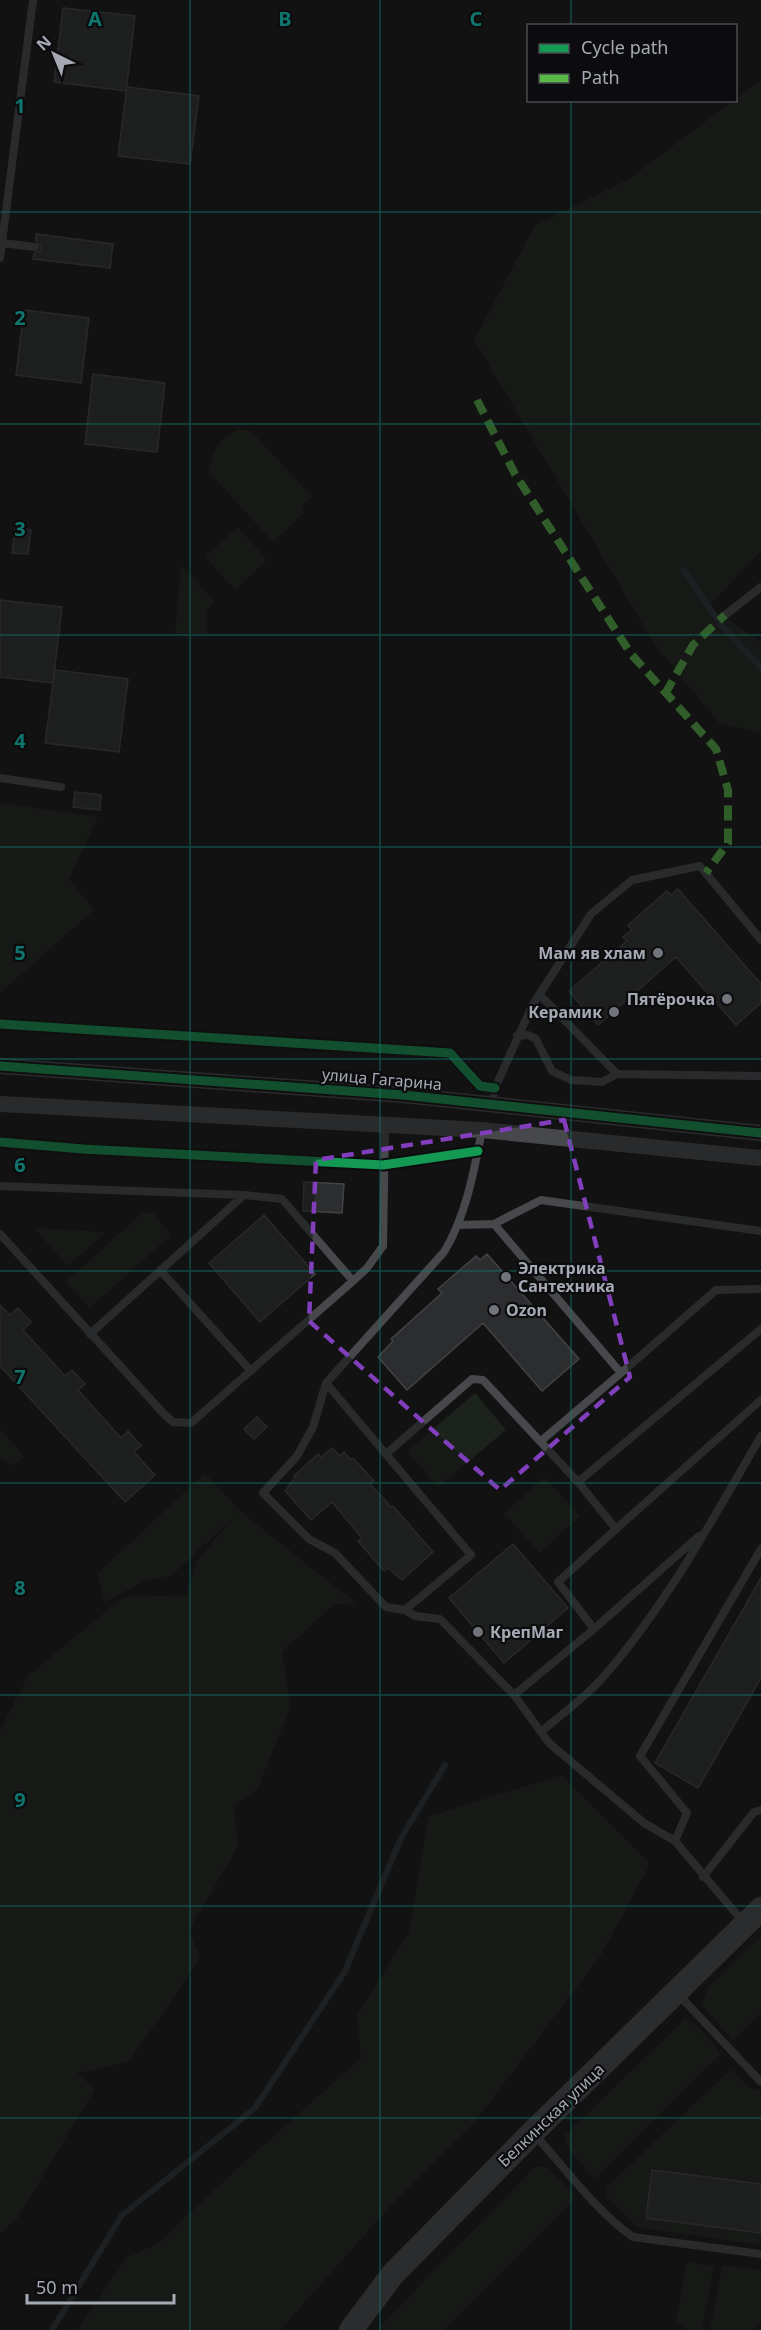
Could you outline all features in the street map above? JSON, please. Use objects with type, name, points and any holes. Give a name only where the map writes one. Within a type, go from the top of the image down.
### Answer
[{"type":"main road","name":"Белкинская улица","points":[[351,2330],[393,2274],[533,2132],[753,1917]]},
{"type":"street","name":"улица Гагарина","points":[[0,1066],[403,1095],[761,1133]]},
{"type":"street","points":[[0,1104],[482,1130],[761,1158]]},
{"type":"lane","points":[[0,258],[33,0]]},
{"type":"lane","points":[[2,243],[35,247]]},
{"type":"lane","points":[[725,615],[761,587]]},
{"type":"lane","points":[[0,778],[61,787]]},
{"type":"lane","points":[[492,1104],[495,1089],[532,1006],[591,914],[632,880],[700,866],[761,940]]},
{"type":"lane","points":[[540,995],[617,1074]]},
{"type":"lane","points":[[517,1036],[528,1035],[536,1039],[552,1071],[571,1080],[602,1083],[617,1074],[761,1076]]},
{"type":"lane","points":[[0,1234],[172,1422],[191,1422],[368,1268],[383,1246],[385,1125]]},
{"type":"lane","points":[[482,1130],[458,1225],[444,1252],[326,1383],[313,1426],[297,1456],[263,1493],[309,1539],[335,1553],[386,1607],[405,1610],[415,1616],[440,1619],[514,1695],[549,1743],[644,1822],[675,1841],[703,1877],[753,1917]]},
{"type":"lane","points":[[0,1186],[244,1195],[282,1199],[353,1281]]},
{"type":"lane","points":[[90,1334],[244,1195]]},
{"type":"lane","points":[[458,1225],[494,1224],[541,1200],[761,1232]]},
{"type":"lane","points":[[494,1224],[621,1373]]},
{"type":"lane","points":[[160,1270],[251,1371]]},
{"type":"lane","points":[[541,1441],[716,1290],[761,1289]]},
{"type":"lane","points":[[578,1482],[761,1329]]},
{"type":"lane","points":[[386,1454],[472,1379],[483,1380],[578,1482],[616,1529]]},
{"type":"lane","points":[[326,1383],[471,1555],[405,1610]]},
{"type":"lane","points":[[594,1629],[558,1582],[761,1400]]},
{"type":"lane","points":[[541,1732],[605,1676],[642,1630],[761,1436]]},
{"type":"lane","points":[[514,1695],[594,1629],[706,1529]]},
{"type":"lane","points":[[675,1841],[687,1813],[640,1756],[761,1550]]},
{"type":"lane","points":[[703,1877],[754,1812],[761,1810]]},
{"type":"lane","points":[[677,1993],[761,2082]]},
{"type":"lane","points":[[533,2132],[589,2196],[620,2227],[633,2236],[761,2254]]},
{"type":"highlighted area","points":[[564,1120],[630,1377],[500,1490],[309,1321],[316,1160]]},
{"type":"shaded area","points":[[761,80],[761,551],[709,606],[761,642],[761,733],[720,724],[655,645],[474,340],[535,225],[629,179],[732,102],[737,102],[737,98]]},
{"type":"shaded area","points":[[241,429],[252,432],[312,497],[300,507],[305,512],[273,542],[209,472],[212,457],[218,445],[227,435]]},
{"type":"shaded area","points":[[238,527],[267,560],[235,590],[205,557]]},
{"type":"shaded area","points":[[181,565],[215,601],[207,611],[206,634],[175,633]]},
{"type":"shaded area","points":[[0,803],[98,817],[69,879],[94,910],[0,993]]},
{"type":"shaded area","points":[[142,1213],[153,1213],[171,1235],[90,1308],[66,1282]]},
{"type":"shaded area","points":[[34,1228],[105,1232],[106,1232],[68,1266]]},
{"type":"shaded area","points":[[475,1393],[506,1430],[438,1487],[407,1451]]},
{"type":"shaded area","points":[[0,1429],[24,1456],[13,1466],[0,1459]]},
{"type":"shaded area","points":[[205,1473],[240,1511],[356,1603],[333,1605],[282,1652],[291,1706],[258,1788],[234,1806],[238,1846],[189,1930],[200,1958],[129,2062],[77,2073],[95,2089],[17,2219],[0,2233],[0,1730],[28,1676],[123,1597],[186,1595],[197,1561],[234,1517],[172,1575],[142,1582],[105,1602],[97,1574]]},
{"type":"shaded area","points":[[544,1477],[580,1516],[540,1553],[504,1514]]},
{"type":"shaded area","points":[[561,1775],[650,1864],[601,1955],[474,2123],[393,2203],[280,2330],[78,2330],[127,2257],[156,2245],[241,2165],[361,2058],[357,2014],[409,1933],[428,1817]]},
{"type":"shaded area","points":[[761,1936],[761,2013],[733,2040],[702,2005],[708,1988]]},
{"type":"shaded area","points":[[685,2019],[699,2027],[721,2054],[595,2179],[567,2147],[565,2135]]},
{"type":"shaded area","points":[[731,2069],[752,2089],[761,2092],[761,2245],[636,2227],[607,2197],[606,2188]]},
{"type":"shaded area","points":[[535,2167],[548,2167],[577,2197],[444,2330],[376,2330]]},
{"type":"shaded area","points":[[687,2262],[714,2266],[702,2330],[687,2330],[676,2320]]},
{"type":"shaded area","points":[[722,2265],[761,2270],[761,2323],[752,2330],[710,2330]]},
{"type":"building","points":[[63,8],[135,16],[126,91],[54,82]]},
{"type":"building","points":[[127,87],[199,96],[190,164],[118,156]]},
{"type":"building","points":[[36,234],[113,244],[110,268],[33,259],[34,253],[40,251],[41,247],[36,241]]},
{"type":"building","points":[[24,310],[89,318],[81,383],[16,375]]},
{"type":"building","points":[[93,374],[165,383],[157,452],[85,444]]},
{"type":"building","points":[[15,528],[31,530],[28,554],[12,553]]},
{"type":"building","points":[[0,600],[62,607],[53,683],[0,677]]},
{"type":"building","points":[[55,670],[128,679],[119,752],[45,743]]},
{"type":"building","points":[[75,792],[101,795],[100,810],[73,807]]},
{"type":"building","points":[[678,889],[761,984],[761,1003],[736,1025],[676,957],[598,1025],[569,991],[627,941],[623,937],[632,930],[628,925],[667,891],[671,895]]},
{"type":"building","points":[[304,1182],[344,1184],[342,1213],[303,1211]]},
{"type":"building","points":[[264,1215],[315,1274],[260,1322],[209,1263]]},
{"type":"building","points":[[487,1254],[579,1359],[542,1391],[483,1323],[407,1390],[378,1357],[393,1341],[391,1339],[442,1293],[438,1289],[476,1256],[480,1260]]},
{"type":"building","points":[[0,1305],[10,1315],[18,1308],[31,1322],[23,1330],[65,1376],[72,1370],[85,1384],[78,1390],[121,1438],[128,1431],[141,1446],[134,1452],[155,1475],[125,1502],[0,1366]]},
{"type":"building","points":[[257,1417],[267,1427],[254,1439],[244,1429]]},
{"type":"building","points":[[332,1448],[340,1456],[344,1452],[351,1460],[353,1458],[374,1481],[370,1484],[391,1507],[393,1506],[433,1552],[402,1580],[388,1568],[384,1571],[358,1541],[362,1538],[332,1502],[311,1520],[285,1491],[295,1478],[294,1476],[318,1454],[321,1457]]},
{"type":"building","points":[[513,1544],[568,1608],[504,1663],[449,1598]]},
{"type":"building","points":[[761,1578],[761,1678],[698,1788],[655,1763]]},
{"type":"building","points":[[652,2170],[761,2184],[761,2233],[646,2218]]},
{"type":"waterway","points":[[684,570],[716,618]]},
{"type":"waterway","points":[[720,624],[761,668]]},
{"type":"waterway","points":[[52,2330],[122,2215],[255,2108],[345,1971],[401,1838],[445,1765]]},
{"type":"marked path","points":[[477,400],[515,474],[631,654],[716,749],[728,790],[728,843],[706,873]]},
{"type":"marked path","points":[[665,694],[693,645],[725,615]]},
{"type":"cycle path","points":[[0,1024],[450,1053],[480,1086],[495,1088]]},
{"type":"cycle path","points":[[0,1066],[403,1095],[761,1133]]},
{"type":"cycle path","points":[[0,1142],[83,1149],[383,1165],[478,1151]]},
{"type":"place","name":"Мам яв хлам","points":[[658,953]]},
{"type":"place","name":"Пятёрочка","points":[[727,999]]},
{"type":"place","name":"Керамик","points":[[614,1012]]},
{"type":"place","name":"Электрика Сантехника","points":[[506,1277]]},
{"type":"place","name":"Ozon","points":[[494,1310]]},
{"type":"place","name":"КрепМаг","points":[[478,1632]]}]
